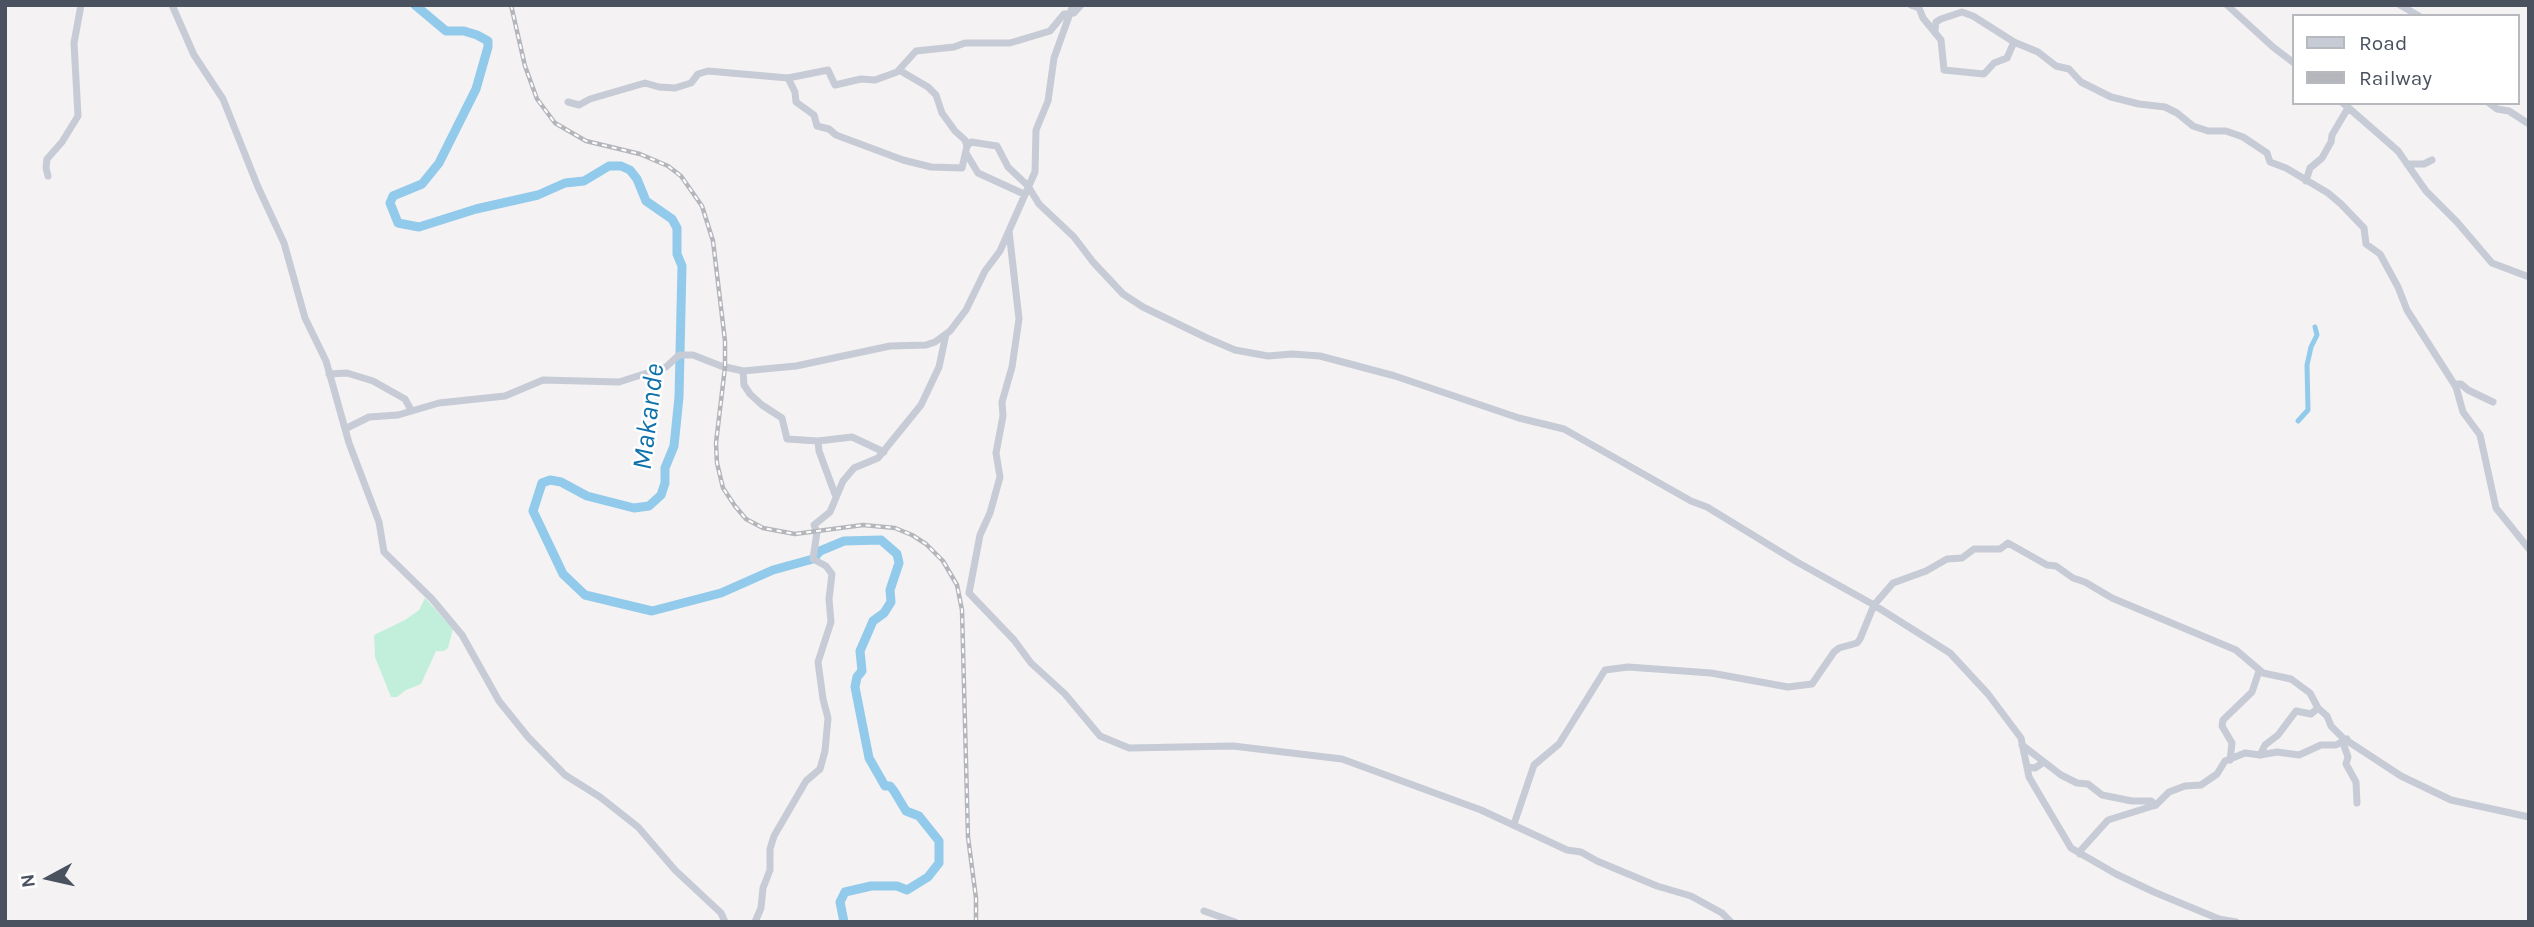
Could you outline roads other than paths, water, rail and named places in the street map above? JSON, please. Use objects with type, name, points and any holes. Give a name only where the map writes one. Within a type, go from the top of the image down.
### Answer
[{"type":"street","points":[[48,176],[47,159],[62,142],[78,116],[74,43],[81,5]]},
{"type":"street","points":[[172,5],[194,55],[226,105],[287,251],[305,318],[323,351],[345,429],[379,522],[385,554],[432,599],[462,635],[499,701],[513,720],[565,775],[600,797],[638,827],[675,870],[721,913],[725,922]]},
{"type":"street","points":[[1072,9],[1075,12],[1081,5]]},
{"type":"street","points":[[1911,5],[1920,8],[1923,18],[1941,40],[1944,70],[1983,74],[1994,63],[2007,58],[2014,42]]},
{"type":"street","points":[[2227,5],[2292,61]]},
{"type":"street","points":[[2400,5],[2416,14]]},
{"type":"street","points":[[345,429],[365,418],[392,416],[450,402],[505,396],[545,380],[619,382],[666,367],[678,355],[693,355],[721,366],[744,371],[801,366],[890,346],[926,345],[946,334],[966,310],[985,271],[1000,251],[1035,172],[1036,130],[1049,97],[1057,46],[1072,9]]},
{"type":"street","points":[[568,102],[579,105],[643,83],[675,88],[691,83],[698,74],[708,71],[788,78],[828,70],[832,83],[836,85],[860,79],[875,80],[899,70],[916,51],[954,47],[965,43],[1010,43],[1052,30],[1063,15],[1072,9]]},
{"type":"street","points":[[1935,30],[1936,22],[1962,12],[1989,25],[1992,30],[2014,42],[2038,52],[2056,66],[2069,69],[2081,82],[2111,97],[2165,107],[2193,126],[2243,136],[2267,153],[2270,162],[2286,168],[2328,193],[2364,228],[2366,244],[2380,254],[2407,310],[2454,384],[2463,412],[2480,435],[2496,508],[2529,549]]},
{"type":"street","points":[[788,78],[797,103],[814,115],[817,126],[903,160],[931,167],[963,168],[965,140],[954,131],[942,113],[936,94],[899,70]]},
{"type":"street","points":[[2306,181],[2310,168],[2322,158],[2331,142],[2346,105],[2398,151],[2426,191],[2492,263],[2529,276]]},
{"type":"street","points":[[2491,105],[2497,110],[2509,111],[2529,124]]},
{"type":"street","points":[[966,150],[974,141],[998,146],[1008,167],[1028,186],[1039,204],[1074,237],[1123,294],[1170,321],[1235,350],[1274,357],[1292,354],[1320,356],[1408,380],[1519,418],[1564,429],[1691,501],[1707,506],[1797,562],[1874,604],[1950,653],[1988,694],[2021,738],[2029,777],[2071,848],[2154,892],[2219,919],[2236,922]]},
{"type":"street","points":[[966,150],[978,173],[1024,194]]},
{"type":"street","points":[[2407,164],[2424,164],[2432,160]]},
{"type":"street","points":[[1009,232],[1019,319],[1002,402],[1003,416],[996,453],[1000,477],[990,513],[980,535],[969,589],[971,597],[1014,640],[1031,663],[1065,694],[1092,729],[1118,746],[1138,749],[1233,746],[1342,759],[1481,810],[1567,850],[1581,852],[1597,861],[1691,897],[1722,912],[1731,922]]},
{"type":"street","points":[[755,922],[770,870],[770,849],[774,836],[806,781],[820,769],[825,751],[828,718],[818,662],[831,622],[829,599],[832,574],[826,566],[813,559],[817,532],[814,527],[830,512],[843,481],[855,467],[872,462],[884,452],[921,405],[931,389],[946,334]]},
{"type":"street","points":[[744,371],[744,384],[750,394],[782,418],[786,438],[818,440],[852,437],[884,452]]},
{"type":"street","points":[[329,374],[347,373],[373,381],[405,399],[411,410]]},
{"type":"street","points":[[2454,384],[2461,384],[2493,402]]},
{"type":"street","points":[[818,440],[819,451],[836,497]]},
{"type":"street","points":[[1514,824],[1534,765],[1559,744],[1605,670],[1628,667],[1711,673],[1788,687],[1812,684],[1834,652],[1857,643],[1874,604],[1895,581],[1926,571],[1947,559],[1962,558],[1974,548],[2000,549],[2008,543],[2047,565],[2056,566],[2112,598],[2236,650],[2247,657],[2259,671],[2274,678],[2291,680],[2309,693],[2318,708],[2327,716],[2331,726],[2345,741],[2401,776],[2451,800],[2529,817]]},
{"type":"street","points":[[2230,760],[2232,743],[2222,726],[2223,720],[2252,692],[2259,671]]},
{"type":"street","points":[[2260,755],[2265,745],[2278,735],[2297,711],[2311,714],[2318,708]]},
{"type":"street","points":[[2081,854],[2081,849],[2108,820],[2156,805],[2169,792],[2185,786],[2201,785],[2209,780],[2225,761],[2245,753],[2260,755],[2277,752],[2298,755],[2321,745],[2345,741]]},
{"type":"street","points":[[2345,741],[2348,757],[2346,764],[2356,782],[2357,803]]},
{"type":"street","points":[[2022,745],[2061,775],[2077,783],[2088,784],[2102,795],[2132,801],[2151,801],[2156,805]]},
{"type":"street","points":[[2027,768],[2035,768],[2044,762]]},
{"type":"street","points":[[1204,911],[1235,922]]},
{"type":"waterway","name":"Makande","points":[[415,5],[446,31],[464,31],[477,35],[488,41],[488,47],[476,89],[439,163],[422,184],[393,196],[390,203],[398,223],[419,227],[476,209],[538,195],[565,183],[584,181],[609,166],[621,166],[630,170],[637,179],[646,201],[672,219],[677,228],[677,254],[682,266],[679,397],[674,446],[665,468],[665,483],[661,495],[649,506],[634,508],[587,496],[561,482],[550,480],[542,483],[533,511],[563,574],[585,595],[652,611],[721,593],[773,570],[813,559],[820,551],[844,541],[881,540],[897,554],[899,563],[890,590],[891,602],[884,613],[873,621],[860,651],[862,671],[857,677],[855,687],[869,758],[885,786],[890,786],[906,811],[919,816],[939,841],[939,863],[928,877],[907,890],[897,886],[871,886],[845,892],[840,902],[844,922]]},
{"type":"waterway","points":[[2298,421],[2308,410],[2307,365],[2317,335],[2315,327]]},
{"type":"railway","points":[[511,5],[525,66],[537,99],[555,123],[586,141],[640,154],[668,166],[681,176],[702,206],[713,241],[725,341],[725,367],[716,443],[717,463],[723,488],[735,506],[746,519],[763,528],[795,534],[863,525],[895,528],[926,544],[943,561],[957,585],[962,610],[968,837],[976,898],[976,922]]}]
